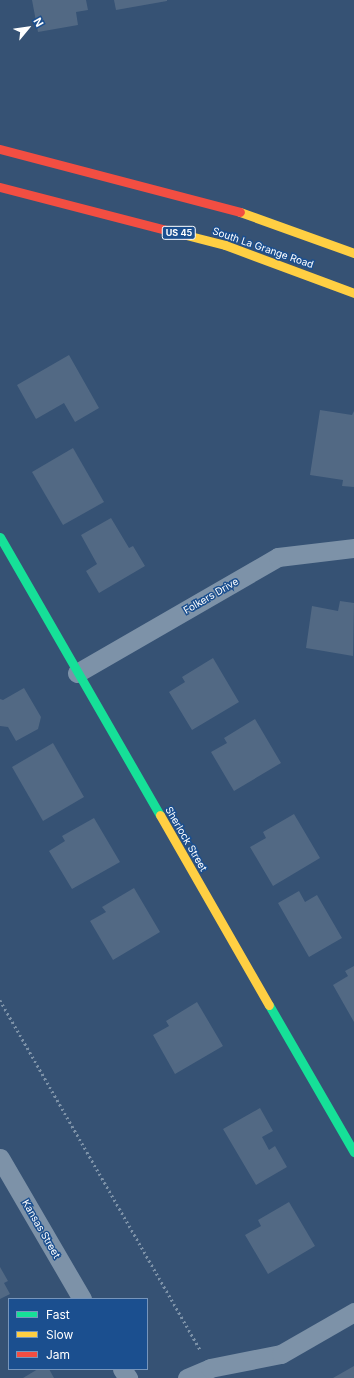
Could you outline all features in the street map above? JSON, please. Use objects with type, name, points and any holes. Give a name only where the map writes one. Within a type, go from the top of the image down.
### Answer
[{"type":"main road","points":[[0,149],[230,208],[354,253]]},
{"type":"main road","name":"South La Grange Road","points":[[0,188],[224,245],[354,293]]},
{"type":"main road","name":"Sherlock Street","points":[[0,537],[354,1152]]},
{"type":"street","name":"Folkers Drive","points":[[77,673],[278,557],[354,548]]},
{"type":"street","name":"Kansas Street","points":[[0,1158],[81,1298]]},
{"type":"street","points":[[187,1378],[210,1368],[281,1354],[354,1312]]},
{"type":"path","points":[[0,1000],[210,1368]]},
{"type":"building","points":[[32,0],[86,0],[88,10],[76,12],[78,25],[38,32]]},
{"type":"building","points":[[114,0],[167,0],[167,1],[116,10]]},
{"type":"building","points":[[69,355],[99,408],[75,422],[64,403],[36,419],[17,385]]},
{"type":"building","points":[[320,410],[352,415],[354,411],[354,487],[342,486],[343,480],[310,475]]},
{"type":"building","points":[[73,448],[104,502],[63,525],[32,472]]},
{"type":"building","points":[[111,518],[129,548],[133,546],[145,566],[99,593],[86,571],[97,564],[81,535]]},
{"type":"building","points":[[340,601],[354,603],[353,656],[306,648],[312,606],[338,611]]},
{"type":"building","points":[[213,658],[239,702],[192,730],[169,692],[185,682],[182,677]]},
{"type":"building","points":[[24,688],[41,717],[38,729],[16,741],[8,727],[0,726],[0,699],[3,700]]},
{"type":"building","points":[[255,719],[281,763],[234,791],[211,752],[227,743],[224,738]]},
{"type":"building","points":[[53,743],[84,797],[43,821],[12,767]]},
{"type":"building","points":[[294,814],[320,858],[273,886],[250,847],[266,838],[263,832]]},
{"type":"building","points":[[94,818],[120,862],[72,889],[49,851],[65,841],[62,836]]},
{"type":"building","points":[[134,888],[160,932],[113,960],[90,921],[106,912],[102,907]]},
{"type":"building","points":[[299,891],[305,902],[317,895],[342,938],[309,957],[278,903]]},
{"type":"building","points":[[354,966],[354,1022],[333,985],[348,976],[345,971]]},
{"type":"building","points":[[197,1002],[223,1046],[175,1074],[153,1035],[169,1026],[166,1021]]},
{"type":"building","points":[[260,1108],[273,1131],[262,1137],[269,1150],[275,1146],[287,1167],[256,1185],[223,1129]]},
{"type":"building","points":[[289,1202],[315,1246],[268,1274],[245,1235],[261,1226],[258,1220]]},
{"type":"building","points":[[0,1267],[8,1281],[4,1283],[10,1294],[0,1299]]},
{"type":"building","points":[[354,1366],[354,1378],[333,1378]]},
{"type":"building","points":[[36,1370],[50,1370],[54,1378],[23,1378]]},
{"type":"traffic: fast","points":[[0,537],[160,815]]},
{"type":"traffic: fast","points":[[269,1005],[354,1152]]},
{"type":"traffic: slow","points":[[240,212],[354,253]]},
{"type":"traffic: slow","points":[[186,235],[225,245],[354,293]]},
{"type":"traffic: slow","points":[[160,815],[269,1005]]},
{"type":"traffic: jam","points":[[0,149],[240,212]]},
{"type":"traffic: jam","points":[[0,187],[186,235]]}]
